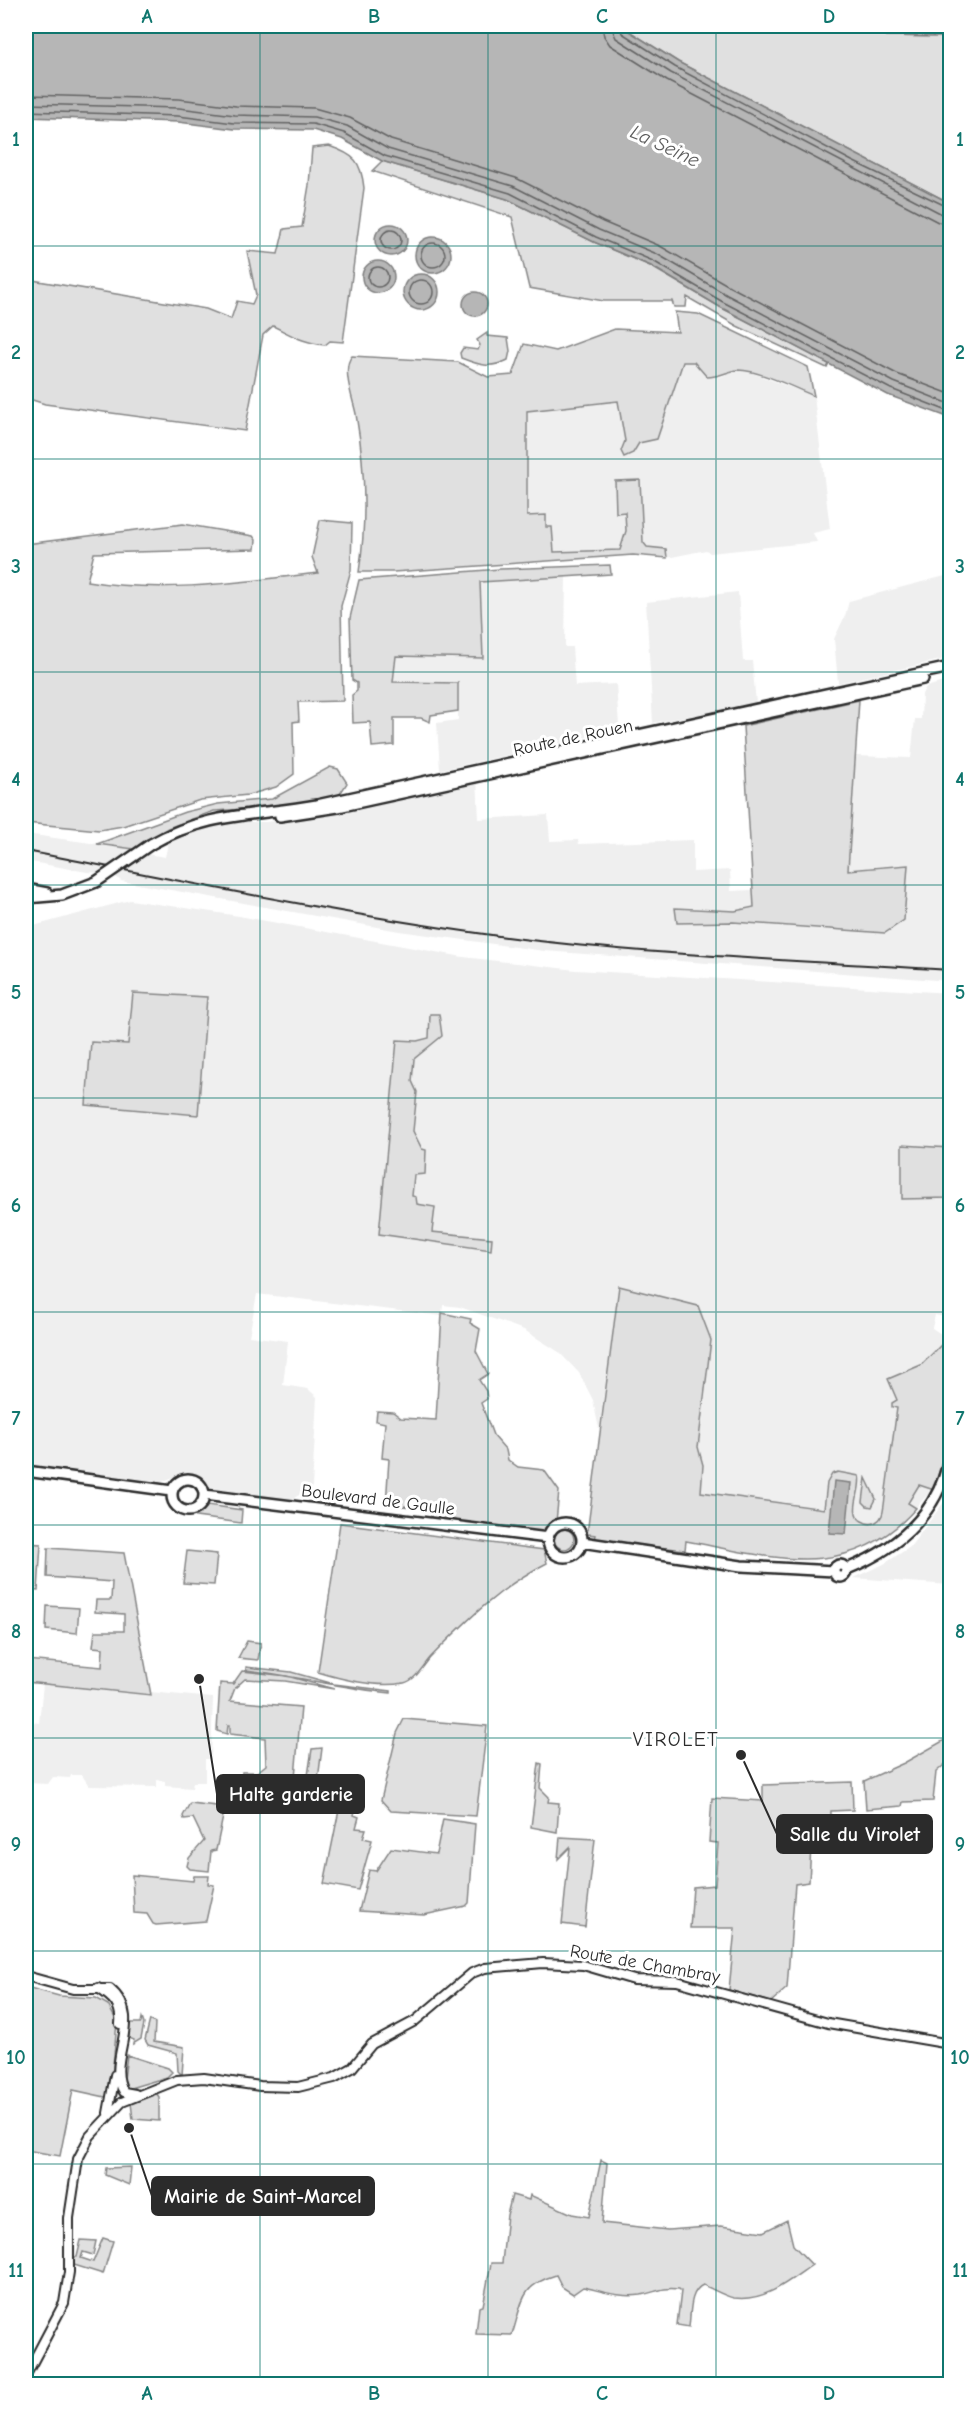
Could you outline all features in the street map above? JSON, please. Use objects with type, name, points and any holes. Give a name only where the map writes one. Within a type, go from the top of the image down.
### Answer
[{"type":"main road","points":[[916,677],[951,667]]},
{"type":"main road","points":[[916,677],[951,673]]},
{"type":"main road","name":"Route de Rouen","points":[[26,898],[62,895],[96,882],[151,844],[193,824],[235,815],[303,814],[916,677]]},
{"type":"main road","points":[[26,889],[62,895]]},
{"type":"main road","points":[[582,1542],[671,1554],[720,1557],[808,1572],[834,1571],[840,1564],[847,1569],[889,1548],[913,1528],[934,1499],[948,1470],[951,1455]]},
{"type":"main road","points":[[26,1471],[172,1491]]},
{"type":"main road","points":[[190,1479],[201,1486],[204,1495],[200,1506],[187,1511],[176,1506],[172,1491],[180,1480],[190,1479]]},
{"type":"main road","name":"Boulevard de Gaulle","points":[[204,1495],[548,1538]]},
{"type":"main road","points":[[566,1523],[579,1531],[582,1542],[575,1554],[562,1557],[551,1549],[548,1538],[553,1529],[566,1523]]},
{"type":"street","name":"Route de Chambray","points":[[26,2375],[64,2303],[69,2272],[69,2231],[74,2178],[78,2160],[90,2136],[122,2102],[135,2094],[177,2080],[204,2078],[260,2086],[298,2087],[334,2078],[352,2068],[372,2044],[415,2021],[472,1973],[485,1968],[543,1963],[583,1965],[634,1980],[677,1981],[828,2022],[951,2044]]},
{"type":"street","points":[[26,1976],[58,1987],[110,1989],[124,2005],[126,2013],[119,2079],[124,2092],[135,2094]]},
{"type":"street","points":[[98,1989],[115,2000],[121,2016],[114,2091],[108,2115]]},
{"type":"street","points":[[114,2091],[122,2102]]},
{"type":"shaded area","points":[[621,26],[853,26],[887,36],[950,37],[950,203],[678,62]]},
{"type":"shaded area","points":[[329,146],[355,160],[361,171],[364,188],[343,342],[330,341],[325,345],[310,342],[273,326],[263,335],[245,431],[45,404],[26,398],[26,279],[206,309],[231,319],[237,301],[252,304],[256,295],[247,251],[278,254],[284,229],[302,227],[312,148]]},
{"type":"shaded area","points":[[382,161],[507,199],[594,242],[650,266],[720,307],[829,364],[827,368],[737,326],[687,297],[686,307],[674,307],[672,301],[604,301],[529,288],[512,217],[372,171]]},
{"type":"shaded area","points":[[675,312],[698,314],[808,367],[814,396],[776,380],[746,371],[738,370],[707,377],[694,362],[683,362],[657,439],[639,443],[633,453],[624,457],[621,451],[625,441],[618,401],[527,411],[527,516],[546,515],[546,527],[552,527],[554,552],[620,550],[626,531],[625,512],[616,513],[615,481],[640,480],[643,542],[647,547],[666,549],[667,558],[633,555],[393,572],[359,572],[364,493],[359,434],[348,376],[349,361],[352,356],[458,362],[488,377],[513,375],[524,344],[556,351],[615,329],[678,332]]},
{"type":"shaded area","points":[[487,333],[487,336],[508,338],[510,351],[508,360],[485,365],[461,358],[460,353],[463,348],[478,350],[480,345],[477,340]]},
{"type":"shaded area","points":[[693,361],[720,377],[737,370],[750,372],[814,396],[830,529],[813,533],[817,542],[710,553],[706,550],[667,558],[666,549],[647,547],[643,542],[640,480],[615,481],[617,513],[625,511],[626,531],[620,550],[554,552],[552,527],[546,527],[527,517],[527,411],[618,401],[625,441],[633,453],[639,443],[657,439],[683,362]]},
{"type":"shaded area","points":[[320,520],[352,523],[351,570],[341,606],[343,701],[298,702],[299,721],[293,722],[294,774],[276,787],[248,795],[200,800],[123,826],[99,830],[26,823],[26,544],[183,524],[253,536],[256,540],[255,549],[94,553],[87,581],[115,585],[173,587],[231,583],[318,573],[312,557]]},
{"type":"shaded area","points":[[610,565],[611,574],[480,582],[483,658],[396,656],[393,682],[458,683],[458,711],[431,715],[430,722],[421,718],[394,718],[394,745],[372,747],[370,722],[353,723],[352,695],[357,691],[357,683],[352,680],[350,618],[359,580],[500,569]]},
{"type":"shaded area","points":[[949,575],[950,658],[838,683],[834,639],[849,601]]},
{"type":"shaded area","points":[[566,576],[565,647],[572,647],[575,686],[616,684],[619,725],[614,729],[577,740],[440,770],[437,723],[458,720],[458,683],[393,682],[396,656],[480,581]]},
{"type":"shaded area","points":[[738,592],[743,661],[752,661],[756,703],[653,723],[646,602]]},
{"type":"shaded area","points":[[950,680],[950,981],[544,951],[399,931],[121,881],[115,876],[147,854],[165,857],[169,839],[224,822],[266,822],[315,815],[477,778],[479,819],[548,815],[550,841],[578,840],[579,844],[693,840],[693,872],[730,870],[731,891],[752,890],[754,907],[848,870],[856,756],[911,758],[915,719],[921,719],[922,694],[926,687]]},
{"type":"shaded area","points":[[859,700],[848,870],[908,865],[904,920],[885,933],[733,922],[677,923],[675,908],[735,911],[754,907],[743,726]]},
{"type":"shaded area","points":[[330,767],[338,769],[347,783],[340,794],[334,797],[290,806],[214,811],[168,828],[134,849],[97,844],[185,812],[218,804],[272,799]]},
{"type":"shaded area","points":[[26,834],[134,849],[102,873],[87,872],[26,861]]},
{"type":"shaded area","points":[[130,900],[239,916],[463,957],[576,970],[950,993],[950,1148],[902,1146],[903,1199],[950,1198],[950,1318],[935,1315],[932,1328],[950,1340],[950,1387],[937,1468],[928,1494],[900,1526],[875,1544],[844,1555],[813,1560],[775,1557],[685,1541],[703,1465],[698,1447],[711,1340],[619,1286],[599,1429],[593,1400],[579,1373],[559,1352],[524,1330],[460,1307],[443,1305],[442,1316],[257,1294],[249,1336],[288,1341],[283,1385],[308,1389],[317,1397],[312,1487],[291,1500],[211,1490],[198,1477],[185,1472],[159,1483],[26,1467],[26,928]]},
{"type":"shaded area","points":[[133,993],[207,997],[198,1115],[86,1105],[91,1042],[128,1044]]},
{"type":"shaded area","points":[[430,1014],[439,1014],[442,1036],[414,1059],[412,1081],[417,1092],[413,1131],[422,1149],[426,1150],[425,1174],[414,1175],[412,1196],[416,1197],[417,1204],[435,1207],[432,1232],[492,1238],[491,1250],[379,1234],[397,1040],[417,1041],[429,1038]]},
{"type":"shaded area","points":[[902,1145],[950,1148],[950,1198],[902,1199]]},
{"type":"shaded area","points":[[619,1286],[698,1306],[711,1340],[698,1447],[703,1465],[701,1492],[824,1509],[827,1483],[832,1474],[838,1472],[859,1476],[856,1512],[862,1521],[869,1524],[878,1520],[883,1512],[897,1408],[892,1407],[892,1403],[897,1400],[888,1379],[921,1365],[950,1336],[950,1432],[934,1490],[919,1485],[908,1503],[916,1508],[890,1532],[864,1547],[836,1556],[808,1559],[779,1558],[686,1541],[685,1550],[595,1540],[596,1535],[587,1534]]},
{"type":"shaded area","points":[[442,1313],[471,1319],[470,1323],[480,1329],[476,1351],[488,1374],[479,1380],[486,1391],[487,1399],[481,1403],[493,1435],[506,1450],[508,1460],[518,1467],[544,1470],[559,1491],[556,1522],[540,1533],[431,1519],[431,1508],[386,1505],[389,1459],[382,1458],[385,1423],[376,1421],[377,1411],[393,1412],[401,1418],[436,1420]]},
{"type":"shaded area","points":[[866,1478],[876,1499],[872,1507],[863,1502]]},
{"type":"shaded area","points":[[950,1494],[950,1585],[853,1578],[884,1564],[910,1547]]},
{"type":"shaded area","points":[[207,1505],[242,1510],[241,1523],[196,1517],[196,1512]]},
{"type":"shaded area","points":[[340,1523],[544,1550],[547,1563],[515,1582],[485,1605],[408,1682],[383,1685],[350,1680],[318,1672]]},
{"type":"shaded area","points":[[560,1529],[568,1529],[574,1535],[574,1543],[568,1549],[560,1549],[554,1543],[554,1535]]},
{"type":"shaded area","points":[[26,1543],[41,1544],[38,1591],[26,1590]]},
{"type":"shaded area","points":[[48,1548],[124,1553],[151,1695],[26,1682],[26,1660],[102,1667],[103,1648],[93,1647],[95,1631],[124,1631],[124,1614],[95,1612],[96,1600],[111,1600],[112,1582],[47,1577]]},
{"type":"shaded area","points":[[187,1551],[217,1554],[214,1585],[183,1583]]},
{"type":"shaded area","points":[[26,1602],[33,1603],[31,1637],[26,1637]]},
{"type":"shaded area","points":[[47,1606],[79,1608],[77,1633],[46,1630]]},
{"type":"shaded area","points":[[247,1641],[261,1643],[258,1660],[238,1658]]},
{"type":"shaded area","points":[[246,1667],[291,1672],[334,1684],[391,1691],[391,1693],[355,1688],[282,1675],[246,1670]]},
{"type":"shaded area","points":[[242,1671],[287,1676],[334,1689],[285,1681],[245,1679],[235,1688],[230,1701],[301,1707],[294,1789],[306,1789],[312,1749],[322,1748],[316,1796],[241,1789],[242,1772],[257,1772],[266,1765],[265,1738],[230,1734],[230,1725],[228,1725],[227,1734],[217,1731],[220,1683],[233,1684]]},
{"type":"shaded area","points":[[43,1684],[150,1695],[150,1692],[213,1698],[211,1759],[205,1759],[205,1782],[193,1782],[192,1788],[165,1786],[165,1781],[157,1780],[157,1787],[89,1786],[82,1775],[71,1775],[70,1778],[53,1777],[48,1784],[26,1783],[26,1721],[39,1723]]},
{"type":"shaded area","points":[[404,1719],[487,1726],[476,1816],[391,1811],[381,1800],[397,1733]]},
{"type":"shaded area","points":[[950,1737],[950,1760],[936,1772],[933,1801],[903,1802],[902,1806],[866,1809],[864,1781],[904,1763]]},
{"type":"shaded area","points":[[539,1763],[542,1764],[540,1788],[549,1797],[548,1802],[559,1803],[557,1832],[531,1827]]},
{"type":"shaded area","points":[[852,1782],[853,1810],[831,1811],[830,1847],[811,1846],[809,1882],[795,1884],[787,1988],[771,2002],[729,1990],[735,1928],[690,1928],[693,1887],[715,1885],[718,1843],[709,1842],[712,1798],[763,1801],[763,1785]]},
{"type":"shaded area","points":[[190,1803],[225,1807],[216,1850],[211,1851],[209,1871],[190,1869],[187,1866],[189,1858],[204,1841],[193,1818],[184,1819],[183,1816]]},
{"type":"shaded area","points":[[339,1810],[355,1811],[354,1815],[359,1817],[356,1828],[366,1829],[363,1838],[372,1840],[358,1890],[324,1884]]},
{"type":"shaded area","points":[[443,1819],[475,1824],[469,1903],[466,1906],[424,1915],[359,1911],[369,1870],[376,1871],[391,1848],[436,1854]]},
{"type":"shaded area","points":[[560,1837],[595,1839],[585,1927],[562,1924],[570,1847],[558,1859]]},
{"type":"shaded area","points":[[132,1875],[193,1881],[194,1876],[209,1876],[208,1884],[214,1885],[206,1921],[156,1925],[147,1914],[134,1913]]},
{"type":"shaded area","points":[[26,1987],[59,1996],[96,1998],[108,2005],[117,2022],[110,2098],[73,2090],[60,2156],[26,2150],[26,2103],[33,2078],[26,2078]]},
{"type":"shaded area","points":[[142,2018],[144,2024],[141,2039],[133,2044],[134,2040],[129,2038],[130,2023],[141,2023]]},
{"type":"shaded area","points":[[150,2020],[155,2023],[154,2042],[184,2047],[182,2075],[178,2071],[177,2053],[148,2045],[145,2040]]},
{"type":"shaded area","points":[[127,2055],[168,2068],[172,2072],[167,2077],[127,2089],[124,2079]]},
{"type":"shaded area","points":[[155,2091],[159,2097],[159,2121],[133,2119],[131,2103]]},
{"type":"shaded area","points":[[601,2160],[607,2163],[602,2223],[668,2230],[721,2226],[763,2232],[787,2220],[793,2245],[812,2265],[785,2284],[756,2297],[734,2298],[703,2285],[698,2288],[693,2297],[689,2327],[677,2325],[681,2291],[679,2289],[626,2296],[583,2287],[573,2294],[562,2287],[556,2275],[535,2284],[529,2290],[521,2304],[512,2335],[476,2334],[479,2307],[483,2306],[491,2263],[502,2263],[507,2215],[512,2195],[529,2200],[530,2195],[572,2214],[589,2217]]},
{"type":"shaded area","points":[[131,2167],[129,2185],[105,2175],[106,2168]]},
{"type":"shaded area","points":[[103,2238],[113,2241],[103,2274],[74,2265],[74,2257],[77,2257],[81,2240],[96,2241],[93,2255],[83,2252],[81,2258],[93,2262]]},
{"type":"water","name":"La Seine","points":[[26,26],[621,26],[678,62],[950,203],[950,418],[888,395],[720,307],[651,266],[594,242],[507,199],[382,161],[342,139],[313,130],[234,129],[178,122],[26,117]]},
{"type":"water","points":[[853,26],[950,26],[950,37],[887,36]]},
{"type":"water","points":[[391,224],[402,229],[407,240],[402,251],[391,256],[380,251],[375,240],[380,229]]},
{"type":"water","points":[[433,237],[446,242],[451,255],[446,268],[433,273],[420,268],[415,255],[420,242]]},
{"type":"water","points":[[378,261],[389,266],[394,277],[389,288],[378,293],[367,288],[362,277],[367,266]]},
{"type":"water","points":[[421,274],[434,279],[439,292],[434,305],[421,310],[408,305],[403,292],[408,279]]},
{"type":"water","points":[[475,292],[484,295],[487,304],[484,313],[475,316],[466,313],[463,304],[466,295]]},
{"type":"water","points":[[834,1481],[851,1483],[846,1534],[829,1533]]},
{"type":"railway","points":[[26,851],[325,908],[506,937],[617,949],[950,970]]},
{"type":"place","name":"Halte garderie","points":[[199,1679]]},
{"type":"place","name":"Salle du Virolet","points":[[741,1755]]},
{"type":"place","name":"Mairie de Saint-Marcel","points":[[129,2128]]},
{"type":"district","name":"VIROLET","points":[[676,1739]]}]
